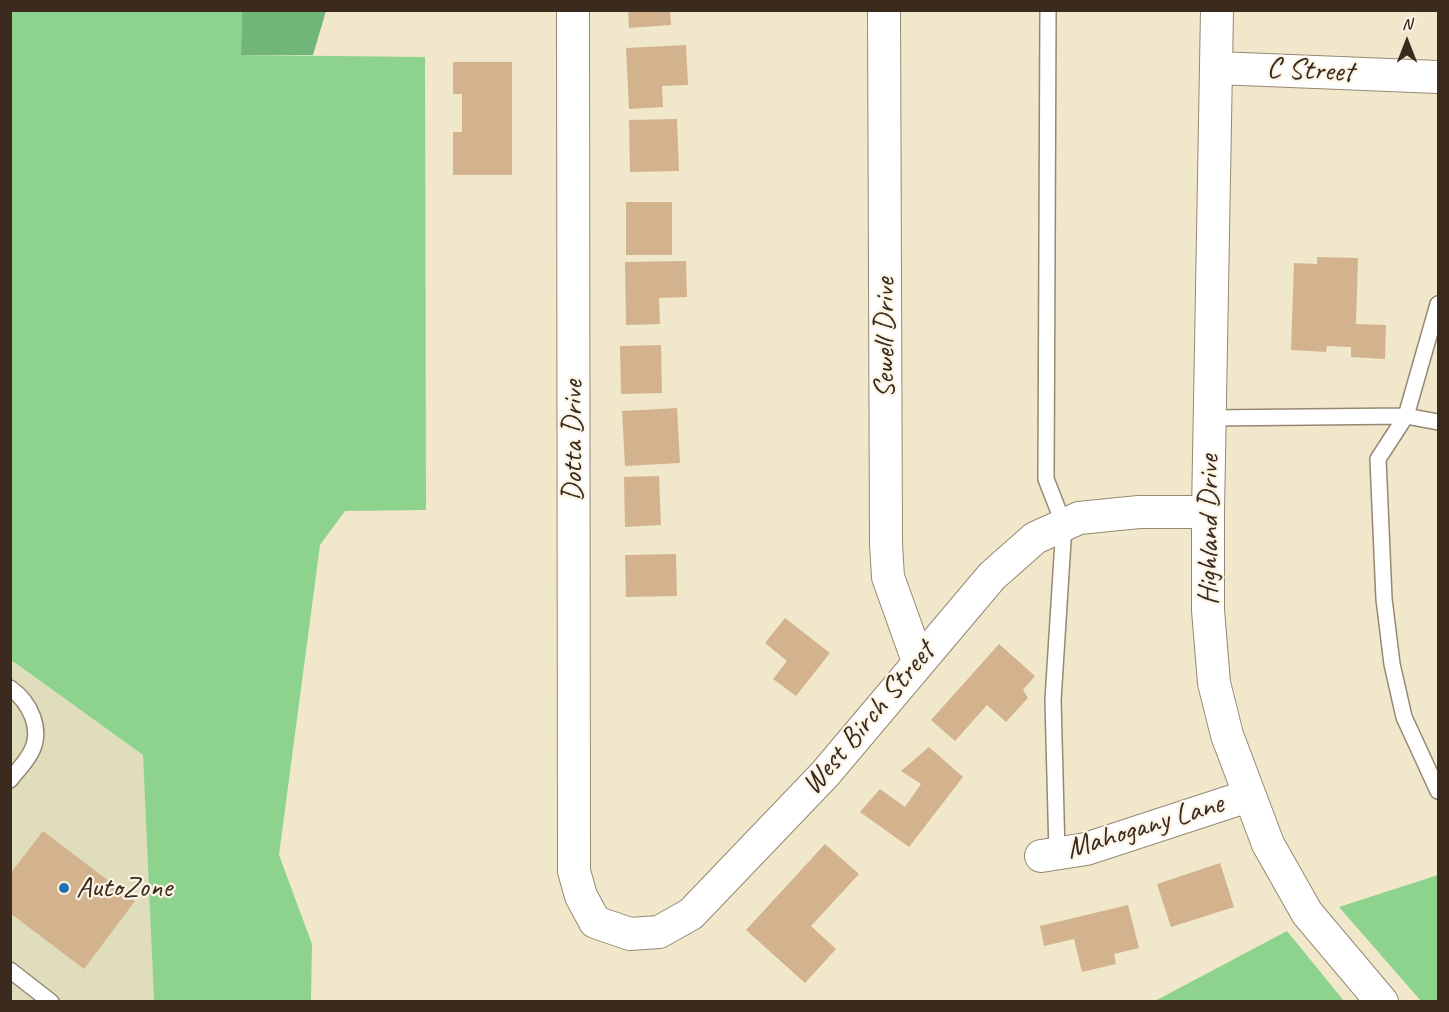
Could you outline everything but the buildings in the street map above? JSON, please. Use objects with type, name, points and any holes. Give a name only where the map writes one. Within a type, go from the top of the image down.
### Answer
[{"type":"street","name":"Dotta Drive","points":[[573,10],[574,871]]},
{"type":"street","name":"Sewell Drive","points":[[884,10],[886,544],[888,577],[918,661]]},
{"type":"street","name":"Highland Drive","points":[[1217,10],[1208,512],[1208,610],[1214,683],[1227,735],[1248,796],[1268,844],[1307,913],[1382,1002]]},
{"type":"street","name":"C Street","points":[[1217,68],[1438,77]]},
{"type":"street","name":"West Birch Street","points":[[574,871],[581,896],[595,921],[616,930],[630,934],[658,932],[691,914],[825,774],[992,576],[1035,538],[1079,518],[1139,512],[1208,512]]},
{"type":"street","name":"Mahogany Lane","points":[[1049,854],[1086,849],[1248,796]]},
{"type":"lane","points":[[1048,10],[1046,479],[1064,525],[1053,700],[1049,854]]},
{"type":"lane","points":[[1438,304],[1406,416],[1378,459],[1384,598],[1392,664],[1404,717],[1438,791]]},
{"type":"lane","points":[[1210,418],[1406,416],[1438,422]]},
{"type":"lane","points":[[10,688],[30,706],[35,727],[32,751],[10,780]]},
{"type":"lane","points":[[10,970],[51,1002]]},
{"type":"shaded area","points":[[10,660],[143,755],[154,1001],[11,1001]]},
{"type":"green space","points":[[242,10],[326,11],[313,55],[241,55]]},
{"type":"green space","points":[[11,11],[242,11],[241,55],[425,57],[426,510],[345,511],[320,545],[279,855],[312,944],[311,1001],[154,1001],[143,755],[11,660]]},
{"type":"green space","points":[[1438,875],[1438,1001],[1421,1001],[1339,907]]},
{"type":"green space","points":[[1287,931],[1344,1001],[1155,1001]]},
{"type":"place","name":"AutoZone","points":[[64,888]]}]
